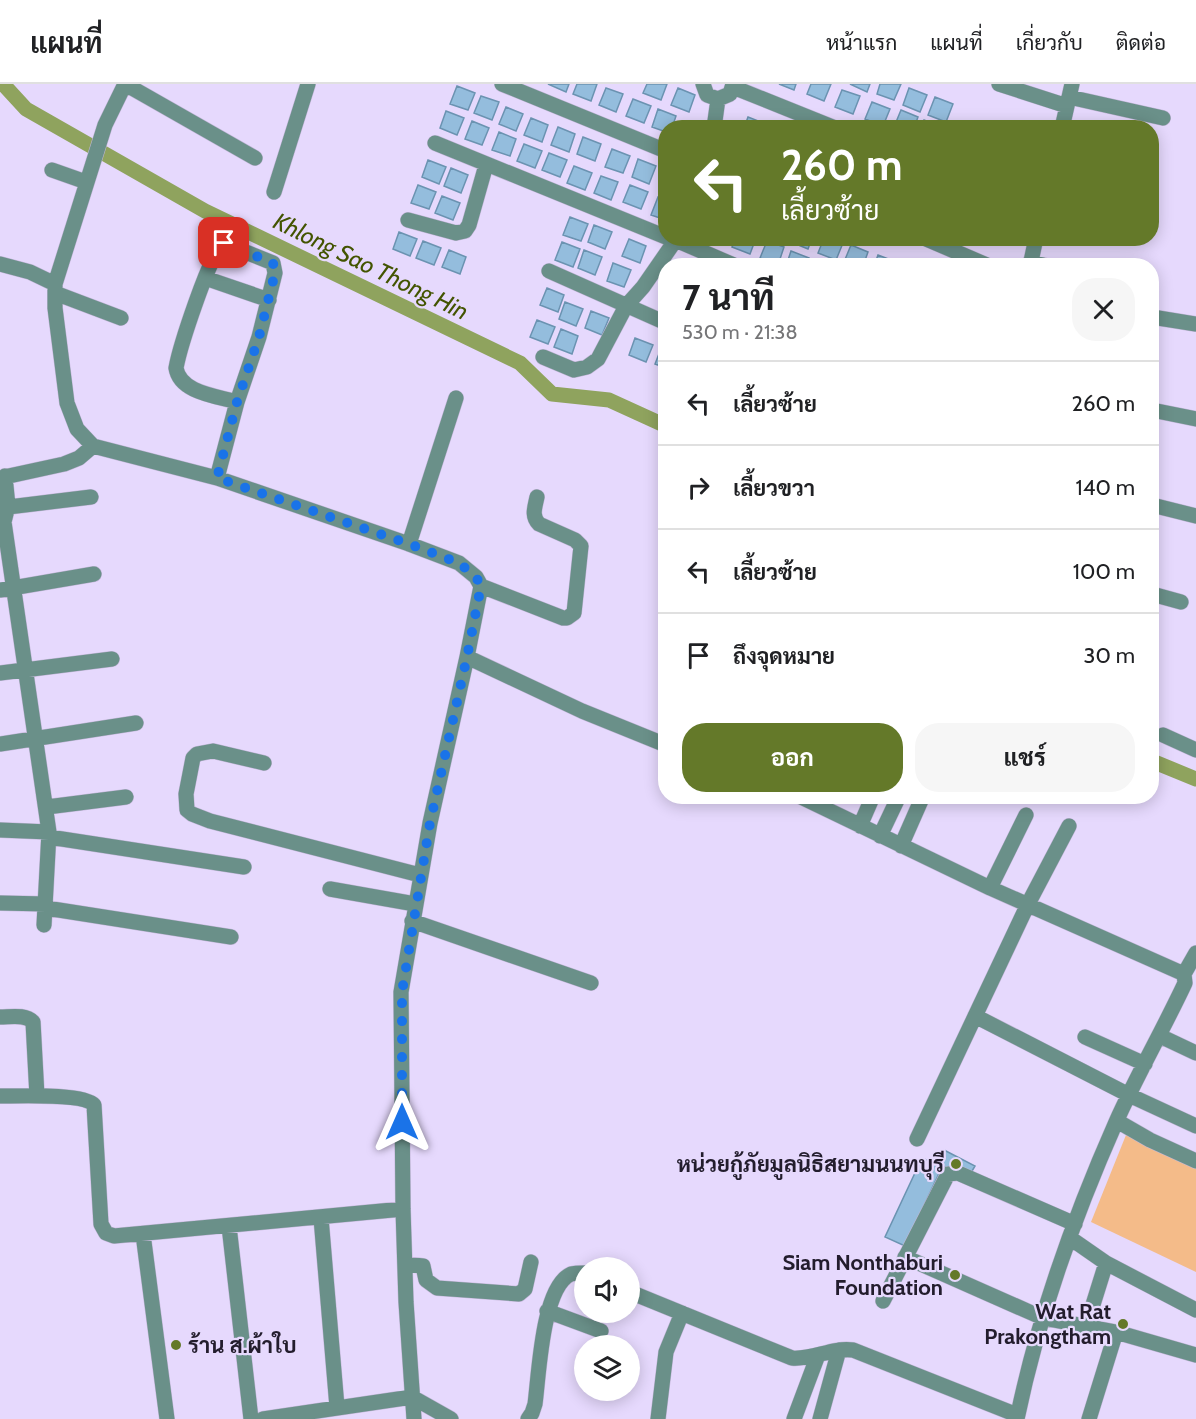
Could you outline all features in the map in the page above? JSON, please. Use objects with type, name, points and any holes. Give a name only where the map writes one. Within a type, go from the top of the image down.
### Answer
[{"type":"street","points":[[255,158],[125,84],[105,125],[55,289],[67,403],[77,429],[93,446],[217,478],[459,563],[476,577],[481,586],[567,618],[574,613],[581,546],[575,540],[538,524],[534,520],[537,497]]},
{"type":"street","points":[[274,192],[308,84]]},
{"type":"street","points":[[502,84],[658,148]]},
{"type":"street","points":[[702,84],[707,95],[718,99],[730,94],[733,86],[816,120]]},
{"type":"street","points":[[999,84],[1069,96],[1163,118]]},
{"type":"street","points":[[1064,120],[1069,96]]},
{"type":"street","points":[[715,120],[718,99]]},
{"type":"street","points":[[435,143],[658,233]]},
{"type":"street","points":[[408,220],[456,233],[465,231],[469,225],[486,165]]},
{"type":"street","points":[[52,170],[86,182]]},
{"type":"street","points":[[217,478],[275,273],[273,263],[224,243],[214,255],[205,278],[178,360],[177,375],[192,389],[237,402]]},
{"type":"street","points":[[689,246],[717,258]]},
{"type":"street","points":[[943,246],[970,258]]},
{"type":"street","points":[[543,357],[574,370],[587,367],[598,359],[626,306],[643,287],[658,262]]},
{"type":"street","points":[[0,264],[30,272],[55,289],[121,318]]},
{"type":"street","points":[[549,272],[658,320]]},
{"type":"street","points":[[205,278],[269,300]]},
{"type":"street","points":[[1159,318],[1196,324]]},
{"type":"street","points":[[409,544],[456,398]]},
{"type":"street","points":[[1159,411],[1196,419]]},
{"type":"street","points":[[44,925],[49,835],[47,807],[25,670],[7,589],[2,477],[64,464],[79,458],[93,446]]},
{"type":"street","points":[[3,513],[91,497]]},
{"type":"street","points":[[1159,507],[1196,516]]},
{"type":"street","points":[[7,589],[94,574]]},
{"type":"street","points":[[414,1419],[403,1209],[402,992],[432,811],[481,586]]},
{"type":"street","points":[[1159,596],[1181,602]]},
{"type":"street","points":[[467,657],[582,711],[658,742]]},
{"type":"street","points":[[0,673],[112,659]]},
{"type":"street","points":[[0,744],[135,723]]},
{"type":"street","points":[[1163,735],[1196,750]]},
{"type":"street","points":[[264,763],[213,751],[197,754],[193,758],[186,794],[187,810],[210,821],[420,875]]},
{"type":"street","points":[[47,807],[126,797]]},
{"type":"street","points":[[815,804],[1188,982]]},
{"type":"street","points":[[860,826],[870,804]]},
{"type":"street","points":[[880,836],[895,804]]},
{"type":"street","points":[[902,846],[920,804]]},
{"type":"street","points":[[990,888],[1026,815]]},
{"type":"street","points":[[917,1139],[1028,904],[1069,826]]},
{"type":"street","points":[[0,830],[49,835],[244,867]]},
{"type":"street","points":[[330,889],[415,903]]},
{"type":"street","points":[[0,903],[46,906],[231,937]]},
{"type":"street","points":[[412,921],[591,983]]},
{"type":"street","points":[[640,1296],[792,1358],[803,1359],[839,1350],[853,1350],[1017,1417],[1043,1318],[1072,1231],[1129,1095],[1188,982],[1196,953]]},
{"type":"street","points":[[975,1016],[1129,1095],[1196,1126]]},
{"type":"street","points":[[0,1017],[24,1017],[33,1022],[37,1096]]},
{"type":"street","points":[[1160,1036],[1196,1053]]},
{"type":"street","points":[[1085,1037],[1145,1064]]},
{"type":"street","points":[[0,1096],[82,1099],[94,1105],[101,1224],[106,1233],[114,1236],[403,1209]]},
{"type":"street","points":[[1117,1121],[1150,1140],[1196,1161]]},
{"type":"street","points":[[883,1301],[948,1174],[958,1173],[1072,1231],[1106,1263],[1196,1310]]},
{"type":"street","points":[[321,1218],[337,1407]]},
{"type":"street","points":[[229,1226],[251,1419]]},
{"type":"street","points":[[143,1234],[167,1419]]},
{"type":"street","points":[[905,1257],[1043,1318],[1116,1332],[1196,1355]]},
{"type":"street","points":[[405,1264],[423,1266],[426,1280],[437,1288],[519,1294],[525,1289],[531,1262]]},
{"type":"street","points":[[1086,1327],[1106,1263]]},
{"type":"street","points":[[531,1417],[547,1311],[561,1282],[574,1274]]},
{"type":"street","points":[[547,1311],[601,1331]]},
{"type":"street","points":[[658,1419],[666,1352],[682,1313]]},
{"type":"street","points":[[1089,1419],[1116,1332]]},
{"type":"street","points":[[820,1419],[839,1350]]},
{"type":"street","points":[[794,1419],[818,1355]]},
{"type":"street","points":[[262,1419],[412,1397],[451,1419]]},
{"type":"shaded area","points":[[1128,1130],[1196,1156],[1196,1272],[1091,1222]]},
{"type":"building","points":[[548,84],[569,84],[566,92]]},
{"type":"building","points":[[577,84],[597,84],[591,101],[573,94]]},
{"type":"building","points":[[647,84],[667,84],[661,100],[643,93]]},
{"type":"building","points":[[779,84],[796,84],[794,90]]},
{"type":"building","points":[[811,84],[831,84],[824,101],[807,94]]},
{"type":"building","points":[[850,84],[870,84],[867,92]]},
{"type":"building","points":[[880,84],[901,84],[894,100],[877,94]]},
{"type":"building","points":[[457,86],[475,93],[468,110],[450,104]]},
{"type":"building","points":[[606,88],[623,94],[616,112],[599,105]]},
{"type":"building","points":[[678,88],[695,95],[689,112],[671,105]]},
{"type":"building","points":[[909,88],[927,95],[920,112],[903,105]]},
{"type":"building","points":[[842,90],[860,96],[853,114],[835,107]]},
{"type":"building","points":[[481,96],[499,102],[492,120],[474,113]]},
{"type":"building","points":[[935,97],[953,104],[947,120],[928,115]]},
{"type":"building","points":[[633,99],[651,106],[644,123],[626,116]]},
{"type":"building","points":[[872,102],[890,109],[885,120],[865,119]]},
{"type":"building","points":[[506,107],[523,114],[516,131],[499,124]]},
{"type":"building","points":[[658,109],[676,116],[675,120],[658,120],[658,129],[652,127]]},
{"type":"building","points":[[901,110],[918,117],[917,120],[897,120]]},
{"type":"building","points":[[446,111],[464,118],[457,135],[440,128]]},
{"type":"building","points":[[531,118],[548,125],[542,142],[524,135]]},
{"type":"building","points":[[472,121],[489,128],[482,145],[465,139]]},
{"type":"building","points":[[558,127],[575,134],[569,152],[551,145]]},
{"type":"building","points":[[499,132],[516,139],[510,156],[492,150]]},
{"type":"building","points":[[583,137],[601,144],[595,161],[577,154]]},
{"type":"building","points":[[524,144],[542,151],[535,168],[517,161]]},
{"type":"building","points":[[612,149],[630,156],[623,173],[605,167]]},
{"type":"building","points":[[549,153],[567,160],[560,177],[542,170]]},
{"type":"building","points":[[638,159],[656,166],[649,184],[632,177]]},
{"type":"building","points":[[428,160],[446,167],[439,184],[422,177]]},
{"type":"building","points":[[574,166],[592,173],[585,190],[567,183]]},
{"type":"building","points":[[451,168],[468,175],[461,193],[444,186]]},
{"type":"building","points":[[601,176],[618,182],[611,200],[594,193]]},
{"type":"building","points":[[418,185],[436,192],[429,209],[411,203]]},
{"type":"building","points":[[630,185],[648,192],[641,209],[623,202]]},
{"type":"building","points":[[442,196],[460,203],[453,220],[435,213]]},
{"type":"building","points":[[658,197],[658,217],[651,215]]},
{"type":"building","points":[[570,217],[588,224],[581,241],[563,235]]},
{"type":"building","points":[[594,225],[612,232],[605,249],[588,242]]},
{"type":"building","points":[[399,232],[417,239],[410,256],[393,249]]},
{"type":"building","points":[[629,239],[646,246],[640,263],[622,256]]},
{"type":"building","points":[[423,241],[441,248],[434,265],[416,258]]},
{"type":"building","points":[[562,242],[580,249],[573,267],[555,260]]},
{"type":"building","points":[[732,246],[753,246],[750,254]]},
{"type":"building","points":[[765,246],[784,247],[780,258],[760,258]]},
{"type":"building","points":[[821,246],[842,246],[837,258],[818,253]]},
{"type":"building","points":[[851,246],[868,252],[866,258],[846,258]]},
{"type":"building","points":[[449,250],[466,257],[460,274],[442,267]]},
{"type":"building","points":[[584,250],[602,257],[595,275],[578,268]]},
{"type":"building","points":[[791,251],[809,258],[789,258]]},
{"type":"building","points":[[613,263],[631,270],[624,287],[607,281]]},
{"type":"building","points":[[547,288],[564,295],[558,312],[540,305]]},
{"type":"building","points":[[565,302],[583,309],[576,326],[559,319]]},
{"type":"building","points":[[591,311],[609,318],[602,335],[585,328]]},
{"type":"building","points":[[537,320],[555,327],[548,344],[530,337]]},
{"type":"building","points":[[561,329],[578,336],[572,354],[554,347]]},
{"type":"building","points":[[635,338],[653,345],[646,362],[629,355]]},
{"type":"building","name":"หน่วยกู้ภัยมูลนิธิสยามนนทบุรี","points":[[944,1150],[975,1166],[968,1178],[937,1163]]},
{"type":"building","points":[[922,1158],[942,1167],[905,1246],[885,1237]]},
{"type":"waterway","name":"Khlong Sao Thong Hin","points":[[3,84],[26,109],[205,211],[520,363],[552,394],[609,400],[658,422]]},
{"type":"waterway","name":"Khlong Sao Thong Hin","points":[[1159,764],[1196,779]]},
{"type":"place","name":"หน่วยกู้ภัยมูลนิธิสยามนนทบุรี","points":[[956,1164]]},
{"type":"place","name":"Siam Nonthaburi Foundation","points":[[955,1275]]},
{"type":"place","name":"Wat Rat Prakongtham","points":[[1123,1324]]},
{"type":"place","name":"ร้าน ส.ผ้าใบ","points":[[176,1345]]},
{"type":"route","points":[[224,243],[273,263],[275,273],[259,337],[237,402],[217,478],[459,563],[470,570],[481,586],[415,903],[402,992],[402,1122]]}]
